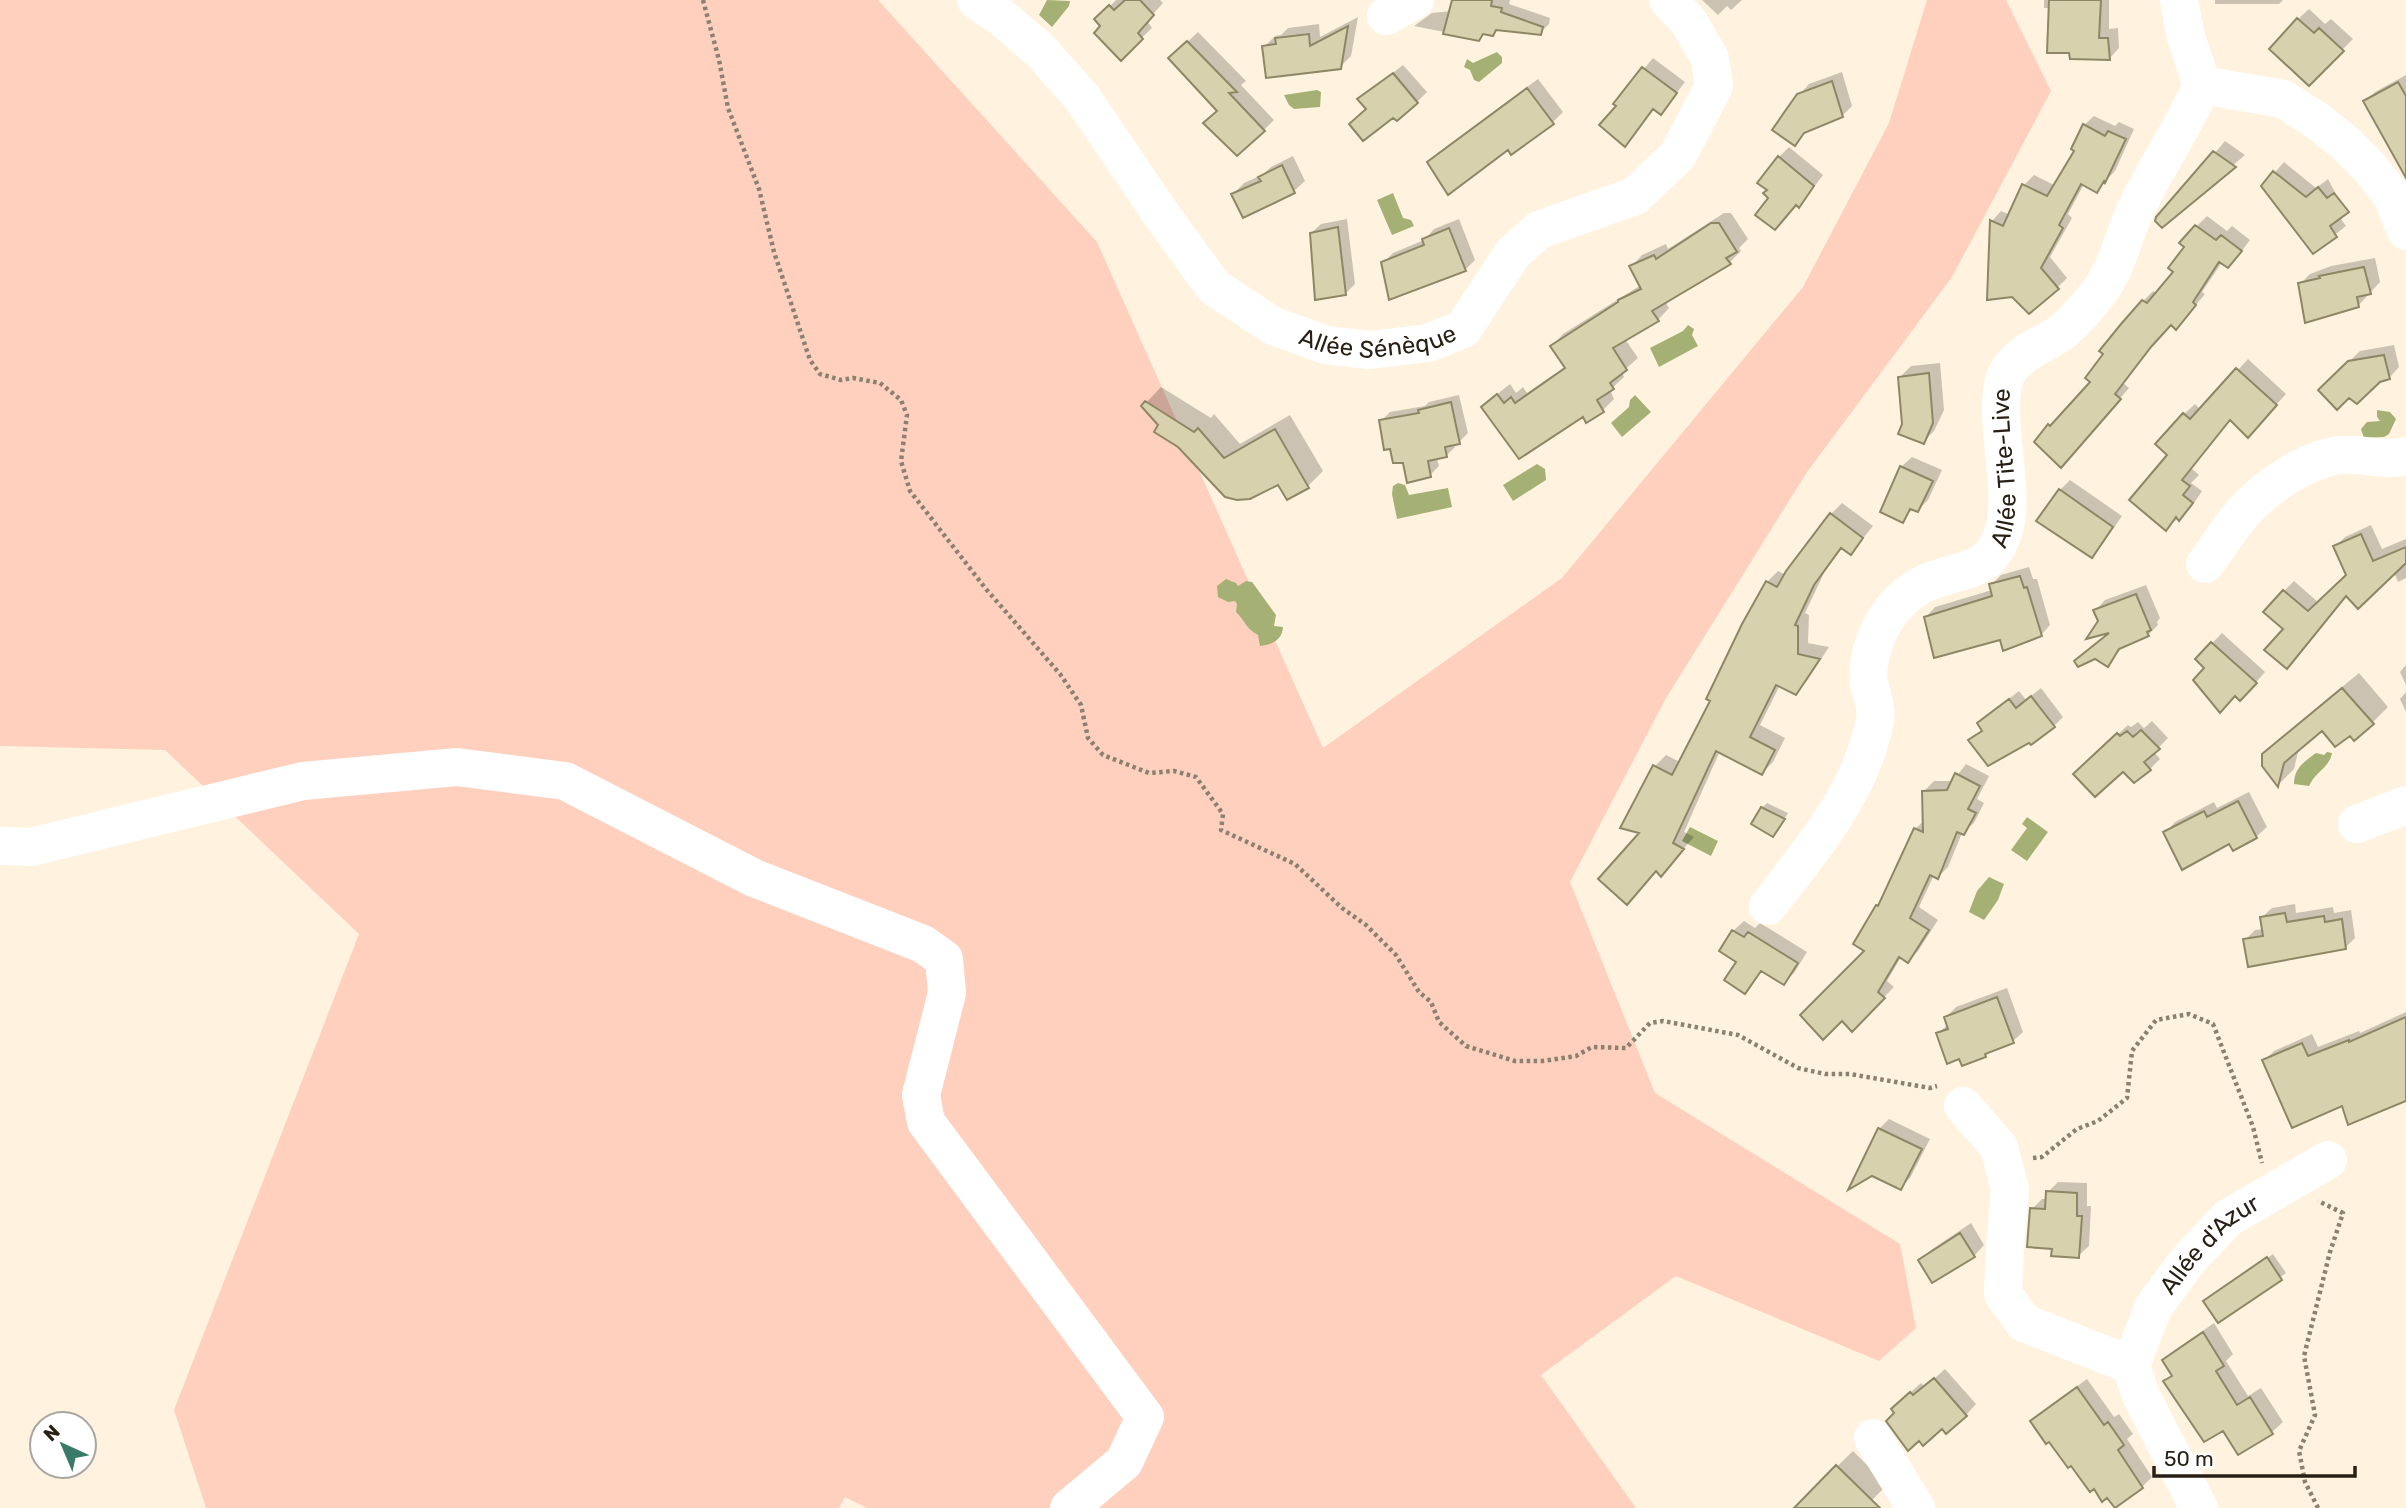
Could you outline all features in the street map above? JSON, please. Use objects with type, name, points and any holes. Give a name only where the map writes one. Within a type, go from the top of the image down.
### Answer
[{"type":"street","name":"Allée Sénèque","points":[[976,0],[1041,51],[1083,99],[1214,287],[1273,326],[1326,345],[1370,350],[1428,343],[1463,329],[1513,253],[1539,230],[1635,195],[1678,155],[1714,86],[1710,58],[1689,22],[1668,0]]},
{"type":"street","points":[[2179,0],[2186,37],[2202,85],[2283,99],[2316,120],[2370,168],[2392,196],[2406,231]]},
{"type":"street","name":"Allée Tite-Live","points":[[1768,906],[1811,850],[1843,801],[1870,741],[1876,712],[1868,678],[1873,646],[1885,621],[1900,599],[1931,581],[1979,567],[1994,554],[2004,530],[2007,512],[2007,476],[2000,401],[2009,369],[2029,351],[2062,331],[2101,289],[2121,252],[2135,212],[2189,117],[2202,85]]},
{"type":"street","points":[[2205,564],[2250,505],[2279,482],[2315,461],[2341,455],[2391,460],[2406,456]]},
{"type":"street","points":[[0,846],[31,847],[303,781],[457,767],[565,781],[754,878],[923,944],[944,960],[947,993],[921,1095],[926,1122],[1144,1418],[1124,1462],[1069,1508]]},
{"type":"street","points":[[2357,824],[2406,805]]},
{"type":"street","points":[[1964,1106],[1999,1146],[2010,1189],[2003,1294],[2024,1323],[2130,1365],[2141,1396],[2199,1508]]},
{"type":"street","name":"Allée d'Azur","points":[[2130,1365],[2154,1306],[2189,1258],[2228,1218],[2328,1160]]},
{"type":"street","points":[[1873,1438],[1916,1508]]},
{"type":"path","points":[[703,0],[728,108],[759,189],[774,252],[810,360],[820,374],[841,380],[853,377],[880,383],[901,400],[907,415],[901,461],[910,491],[986,589],[1060,674],[1081,705],[1088,738],[1103,755],[1149,772],[1174,771],[1196,777],[1223,814],[1221,830],[1295,864],[1342,908],[1366,925],[1396,956],[1419,992],[1431,1002],[1439,1022],[1466,1046],[1516,1061],[1576,1056],[1592,1047],[1626,1048],[1650,1023],[1663,1021],[1738,1035],[1798,1068],[1930,1088],[1940,1086],[1964,1106]]},
{"type":"path","points":[[2001,1154],[2024,1159],[2042,1157],[2077,1129],[2098,1121],[2127,1098],[2132,1051],[2156,1020],[2189,1014],[2213,1024],[2253,1128],[2264,1171],[2281,1187],[2296,1189],[2343,1213],[2330,1251],[2304,1356],[2315,1415],[2299,1451],[2305,1482],[2318,1508]]},
{"type":"shaded area","points":[[0,0],[878,0],[1097,242],[1323,748],[1562,578],[1803,287],[1889,123],[1927,0],[2006,0],[2051,91],[1952,277],[1807,472],[1666,698],[1570,882],[1655,1093],[1900,1244],[1916,1328],[1879,1361],[1676,1276],[1541,1375],[1636,1508],[867,1508],[845,1497],[839,1508],[206,1508],[174,1410],[359,934],[165,750],[0,746]]},
{"type":"shaded area","points":[[1047,0],[1070,1],[1052,27],[1039,15]]},
{"type":"shaded area","points":[[1497,52],[1502,57],[1502,63],[1479,82],[1474,80],[1470,70],[1464,67],[1467,59],[1473,63]]},
{"type":"shaded area","points":[[1317,90],[1321,92],[1320,107],[1294,109],[1284,95]]},
{"type":"shaded area","points":[[1393,193],[1403,218],[1411,220],[1414,226],[1392,235],[1377,200]]},
{"type":"shaded area","points":[[1688,325],[1694,329],[1692,335],[1698,346],[1659,367],[1650,348],[1683,331]]},
{"type":"shaded area","points":[[1635,395],[1651,412],[1622,437],[1611,423],[1629,407],[1630,400]]},
{"type":"shaded area","points":[[2377,410],[2390,412],[2396,419],[2389,434],[2384,437],[2364,438],[2361,429],[2367,422],[2380,421]]},
{"type":"shaded area","points":[[1537,464],[1545,469],[1546,480],[1513,501],[1503,485]]},
{"type":"shaded area","points":[[1398,483],[1405,485],[1409,495],[1448,488],[1452,507],[1397,519],[1392,494],[1393,486]]},
{"type":"shaded area","points":[[1226,579],[1238,586],[1246,581],[1252,582],[1276,615],[1274,626],[1283,627],[1276,641],[1260,646],[1258,635],[1236,612],[1235,601],[1228,602],[1218,597],[1217,586]]},
{"type":"shaded area","points":[[2327,752],[2332,753],[2329,762],[2309,786],[2294,784],[2296,774],[2304,763],[2316,753],[2324,755]]},
{"type":"shaded area","points":[[2027,817],[2048,832],[2027,861],[2011,850],[2027,828],[2022,824]]},
{"type":"shaded area","points":[[1690,827],[1718,841],[1711,856],[1682,841]]},
{"type":"shaded area","points":[[1989,877],[2004,884],[1998,900],[1984,920],[1969,912],[1977,891]]},
{"type":"building","points":[[1125,0],[1140,0],[1154,15],[1138,33],[1143,39],[1121,61],[1094,33],[1100,26],[1094,19],[1109,5],[1114,10]]},
{"type":"building","points":[[1452,0],[1492,0],[1491,6],[1502,8],[1501,12],[1543,27],[1541,35],[1496,30],[1493,36],[1483,34],[1479,41],[1443,34]]},
{"type":"building","points":[[2049,0],[2101,0],[2099,38],[2108,38],[2110,60],[2070,59],[2069,53],[2047,53]]},
{"type":"building","points":[[2297,18],[2314,33],[2319,28],[2344,51],[2309,86],[2269,49]]},
{"type":"building","points":[[1348,26],[1341,69],[1266,78],[1262,46],[1276,44],[1275,38],[1309,34],[1310,46]]},
{"type":"building","points":[[1187,41],[1237,92],[1229,93],[1265,131],[1237,156],[1203,123],[1217,111],[1168,58]]},
{"type":"building","points":[[1642,67],[1677,93],[1661,115],[1653,109],[1625,147],[1599,125],[1616,106],[1613,104]]},
{"type":"building","points":[[1393,73],[1418,103],[1397,121],[1393,118],[1363,141],[1349,124],[1366,109],[1357,99]]},
{"type":"building","points":[[1832,81],[1843,117],[1804,133],[1795,146],[1772,130],[1797,94]]},
{"type":"building","points":[[2398,82],[2406,96],[2406,178],[2363,101]]},
{"type":"building","points":[[1527,88],[1554,124],[1511,155],[1508,150],[1448,195],[1427,162]]},
{"type":"building","points":[[2083,124],[2105,136],[2108,131],[2126,139],[2105,183],[2104,181],[2097,193],[2081,184],[2059,225],[2063,228],[2041,268],[2059,289],[2029,314],[2012,297],[1987,300],[1990,220],[2003,226],[2022,184],[2047,196],[2074,151],[2071,149]]},
{"type":"building","points":[[2213,151],[2236,167],[2162,228],[2155,221],[2156,217]]},
{"type":"building","points":[[1778,156],[1814,186],[1799,208],[1796,205],[1775,230],[1755,215],[1768,198],[1763,193],[1767,190],[1757,183]]},
{"type":"building","points":[[1282,165],[1295,193],[1243,218],[1231,194],[1261,181],[1258,177]]},
{"type":"building","points":[[2273,171],[2306,197],[2318,187],[2327,198],[2334,193],[2349,212],[2330,226],[2337,237],[2313,254],[2261,186]]},
{"type":"building","points":[[1711,223],[1719,223],[1737,252],[1726,258],[1731,264],[1652,311],[1659,321],[1613,348],[1627,370],[1610,383],[1614,389],[1597,400],[1604,412],[1586,423],[1583,417],[1519,459],[1481,407],[1497,394],[1504,403],[1511,397],[1515,403],[1565,368],[1550,346],[1618,300],[1641,289],[1629,266],[1654,255],[1656,259]]},
{"type":"building","points":[[2195,225],[2216,240],[2221,235],[2242,251],[2228,268],[2219,262],[2193,302],[2196,305],[2176,330],[2171,325],[2151,347],[2115,394],[2121,399],[2061,468],[2034,442],[2090,382],[2085,378],[2103,354],[2099,351],[2121,324],[2142,300],[2147,303],[2173,272],[2168,268],[2184,247],[2179,243]]},
{"type":"building","points":[[1338,227],[1346,295],[1315,300],[1310,233]]},
{"type":"building","points":[[1449,228],[1466,271],[1389,300],[1381,262],[1424,245],[1422,239]]},
{"type":"building","points":[[2364,267],[2371,294],[2357,297],[2359,307],[2305,323],[2298,283]]},
{"type":"building","points":[[2384,355],[2390,379],[2380,382],[2357,404],[2349,398],[2337,410],[2318,390],[2348,361]]},
{"type":"building","points":[[2236,368],[2277,405],[2248,438],[2230,420],[2182,480],[2190,486],[2183,495],[2193,503],[2179,521],[2176,517],[2166,531],[2129,500],[2167,455],[2155,444],[2183,413],[2190,419]]},
{"type":"building","points":[[1929,373],[1933,423],[1924,444],[1898,434],[1902,424],[1898,377]]},
{"type":"building","points":[[1145,401],[1194,432],[1198,428],[1224,458],[1275,429],[1309,488],[1287,500],[1278,485],[1250,499],[1225,497],[1178,447],[1154,432],[1158,425],[1141,406]]},
{"type":"building","points":[[1451,402],[1460,444],[1445,447],[1447,457],[1428,461],[1431,477],[1407,483],[1403,463],[1393,463],[1390,449],[1384,450],[1379,420],[1419,413],[1418,410]]},
{"type":"building","points":[[1900,466],[1933,481],[1918,512],[1910,509],[1903,523],[1880,512]]},
{"type":"building","points":[[2059,489],[2113,527],[2092,558],[2036,521]]},
{"type":"building","points":[[1830,513],[1863,538],[1851,555],[1841,548],[1814,585],[1795,625],[1798,626],[1798,654],[1820,659],[1796,695],[1776,685],[1750,737],[1775,750],[1762,775],[1716,751],[1673,843],[1684,849],[1661,877],[1656,871],[1627,905],[1598,879],[1639,833],[1620,828],[1653,765],[1672,775],[1710,701],[1706,699],[1742,624],[1766,581],[1777,587]]},
{"type":"building","points":[[2361,534],[2373,561],[2406,547],[2406,563],[2358,609],[2346,596],[2287,669],[2264,650],[2283,629],[2263,612],[2283,590],[2308,611],[2346,575],[2333,546]]},
{"type":"building","points":[[2020,576],[2024,588],[2027,587],[2042,636],[2003,651],[2000,640],[1934,658],[1924,617],[1992,596],[1989,584]]},
{"type":"building","points":[[2136,594],[2151,630],[2147,632],[2149,636],[2119,649],[2108,667],[2095,659],[2078,667],[2074,661],[2109,633],[2086,639],[2098,621],[2093,610]]},
{"type":"building","points":[[2211,642],[2257,683],[2240,701],[2235,696],[2220,713],[2193,680],[2204,668],[2195,659]]},
{"type":"building","points":[[2342,688],[2374,724],[2354,741],[2350,736],[2335,747],[2322,731],[2284,763],[2278,787],[2262,766],[2262,754]]},
{"type":"building","points":[[2031,696],[2055,727],[2031,745],[2029,743],[1988,766],[1968,740],[1982,731],[1977,723],[2009,699],[2016,708]]},
{"type":"building","points":[[2141,730],[2160,749],[2144,762],[2151,770],[2134,783],[2123,772],[2095,797],[2073,774],[2117,733],[2120,736],[2127,731],[2133,737]]},
{"type":"building","points":[[1955,773],[1980,786],[1968,809],[1976,813],[1964,835],[1957,832],[1938,879],[1930,875],[1910,918],[1929,930],[1908,963],[1899,957],[1878,992],[1885,998],[1852,1032],[1842,1021],[1823,1040],[1800,1015],[1864,951],[1853,944],[1876,905],[1878,906],[1914,828],[1923,832],[1922,791],[1947,790]]},
{"type":"building","points":[[2238,801],[2257,838],[2233,851],[2229,844],[2182,870],[2163,832],[2204,811],[2207,817]]},
{"type":"building","points":[[1761,807],[1785,819],[1773,837],[1751,824]]},
{"type":"building","points":[[2285,913],[2287,922],[2324,916],[2325,922],[2342,919],[2346,949],[2248,967],[2243,939],[2263,936],[2260,917]]},
{"type":"building","points":[[1732,930],[1744,937],[1748,932],[1798,963],[1784,985],[1761,971],[1745,994],[1724,980],[1736,962],[1719,951]]},
{"type":"building","points":[[1997,997],[2014,1043],[1962,1066],[1959,1059],[1947,1064],[1936,1033],[1948,1029],[1944,1017]]},
{"type":"building","points":[[2406,1017],[2406,1101],[2348,1125],[2342,1106],[2292,1128],[2262,1060],[2302,1043],[2308,1056],[2349,1042]]},
{"type":"building","points":[[1878,1128],[1922,1149],[1901,1190],[1872,1176],[1848,1190]]},
{"type":"building","points":[[2046,1191],[2077,1193],[2077,1216],[2082,1216],[2079,1258],[2051,1256],[2052,1249],[2027,1247],[2030,1208],[2045,1209]]},
{"type":"building","points":[[1960,1233],[1975,1257],[1932,1283],[1918,1260]]},
{"type":"building","points":[[2267,1257],[2282,1280],[2218,1323],[2203,1301]]},
{"type":"building","points":[[2203,1332],[2224,1366],[2216,1371],[2237,1405],[2250,1397],[2273,1434],[2238,1455],[2223,1431],[2204,1442],[2163,1381],[2172,1376],[2162,1360]]},
{"type":"building","points":[[1934,1378],[1967,1416],[1946,1434],[1942,1429],[1923,1446],[1919,1441],[1908,1451],[1886,1421],[1894,1413],[1891,1409],[1910,1392],[1913,1395]]},
{"type":"building","points":[[2077,1387],[2104,1425],[2108,1422],[2124,1445],[2118,1450],[2143,1488],[2115,1508],[2107,1498],[2102,1502],[2094,1489],[2090,1492],[2049,1442],[2046,1444],[2030,1421]]},
{"type":"building","points":[[1836,1465],[1880,1508],[1794,1508]]}]
